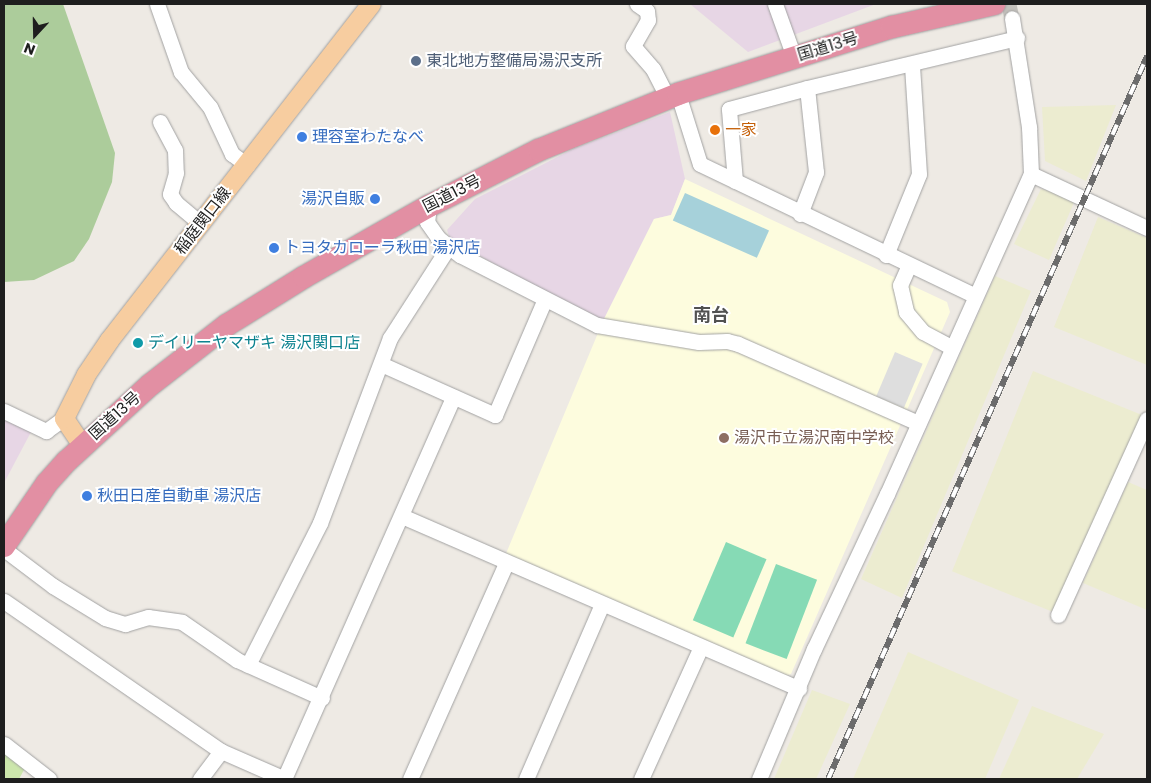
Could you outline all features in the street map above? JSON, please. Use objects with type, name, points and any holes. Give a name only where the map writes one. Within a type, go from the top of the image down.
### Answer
[{"type":"highway","name":"国道13号","points":[[4,547],[46,483],[82,445],[150,385],[226,326],[304,276],[429,206],[539,150],[673,96],[892,27],[994,4]]},
{"type":"main road","name":"稲庭関口線","points":[[64,418],[86,374],[109,340],[247,165],[370,4]]},
{"type":"main road","points":[[64,418],[82,445]]},
{"type":"street","points":[[157,4],[181,72],[210,107],[232,154],[247,165]]},
{"type":"street","points":[[637,4],[648,11],[648,20],[633,46],[673,96],[700,164],[800,214],[974,295]]},
{"type":"street","points":[[775,4],[794,57]]},
{"type":"street","points":[[760,779],[814,649],[918,423],[974,295],[1031,174],[1030,127],[1017,38],[1012,18]]},
{"type":"street","points":[[735,182],[729,109],[807,88],[1017,38]]},
{"type":"street","points":[[886,255],[919,174],[912,64]]},
{"type":"street","points":[[800,214],[816,172],[807,88]]},
{"type":"street","points":[[160,122],[176,156],[176,173],[170,194],[176,203],[201,224]]},
{"type":"street","points":[[1031,174],[1147,228]]},
{"type":"street","points":[[429,206],[427,222],[438,238],[448,246],[597,325],[699,342],[727,341],[738,344],[918,423]]},
{"type":"street","points":[[248,665],[320,523],[390,338],[448,246]]},
{"type":"street","points":[[908,265],[900,285],[906,312],[923,332],[951,347]]},
{"type":"street","points":[[381,364],[495,416],[545,299]]},
{"type":"street","points":[[4,601],[221,751],[284,779],[322,698],[453,397]]},
{"type":"street","points":[[4,411],[46,431],[64,418]]},
{"type":"street","points":[[1058,616],[1147,419]]},
{"type":"street","points":[[402,516],[798,689]]},
{"type":"street","points":[[4,547],[52,586],[105,618],[125,624],[148,617],[182,622],[207,637],[226,654],[322,698]]},
{"type":"street","points":[[410,779],[506,563]]},
{"type":"street","points":[[526,779],[602,604]]},
{"type":"street","points":[[641,779],[701,648]]},
{"type":"street","points":[[4,744],[49,779]]},
{"type":"street","points":[[200,779],[221,751]]},
{"type":"shaded area","points":[[690,4],[876,4],[748,52]]},
{"type":"shaded area","points":[[1116,105],[1086,181],[1045,161],[1042,107]]},
{"type":"shaded area","points":[[670,112],[685,179],[671,215],[654,219],[603,321],[558,300],[450,239],[447,230],[475,199],[573,149]]},
{"type":"shaded area","name":"湯沢市立湯沢南中学校","points":[[685,179],[947,302],[950,312],[791,674],[782,677],[505,556],[603,321],[654,219],[671,215]]},
{"type":"shaded area","points":[[1041,189],[1076,198],[1049,260],[1014,244]]},
{"type":"shaded area","points":[[1098,217],[1147,238],[1147,365],[1054,327]]},
{"type":"shaded area","points":[[995,276],[1031,291],[902,598],[861,579]]},
{"type":"shaded area","points":[[895,352],[923,364],[904,408],[876,396]]},
{"type":"shaded area","points":[[1033,371],[1141,415],[1061,615],[952,571]]},
{"type":"shaded area","points":[[4,417],[31,432],[4,483]]},
{"type":"shaded area","points":[[1128,482],[1147,490],[1147,610],[1083,583]]},
{"type":"shaded area","points":[[908,652],[1019,700],[985,779],[853,779]]},
{"type":"shaded area","points":[[812,690],[850,704],[816,779],[774,779]]},
{"type":"shaded area","points":[[1032,706],[1104,734],[1077,779],[999,779]]},
{"type":"green space","points":[[4,4],[63,4],[115,153],[112,182],[89,239],[74,261],[34,280],[4,282]]},
{"type":"green space","points":[[726,542],[767,559],[733,637],[693,620]]},
{"type":"green space","points":[[776,564],[817,580],[787,659],[746,643]]},
{"type":"green space","points":[[4,749],[25,768],[19,779],[4,779]]},
{"type":"water","points":[[685,193],[769,230],[757,258],[673,220]]},
{"type":"tunnel","points":[[1009,4],[1012,18]]},
{"type":"railway","points":[[828,779],[1147,56]]},
{"type":"place","name":"東北地方整備局湯沢支所","points":[[416,61]]},
{"type":"place","name":"一家","points":[[715,130]]},
{"type":"place","name":"理容室わたなべ","points":[[302,137]]},
{"type":"place","name":"湯沢自販","points":[[375,199]]},
{"type":"place","name":"トヨタカローラ秋田 湯沢店","points":[[274,248]]},
{"type":"place","name":"デイリーヤマザキ 湯沢関口店","points":[[138,343]]},
{"type":"place","name":"湯沢市立湯沢南中学校","points":[[724,438]]},
{"type":"place","name":"秋田日産自動車 湯沢店","points":[[87,496]]},
{"type":"district","name":"南台","points":[[711,315]]}]
